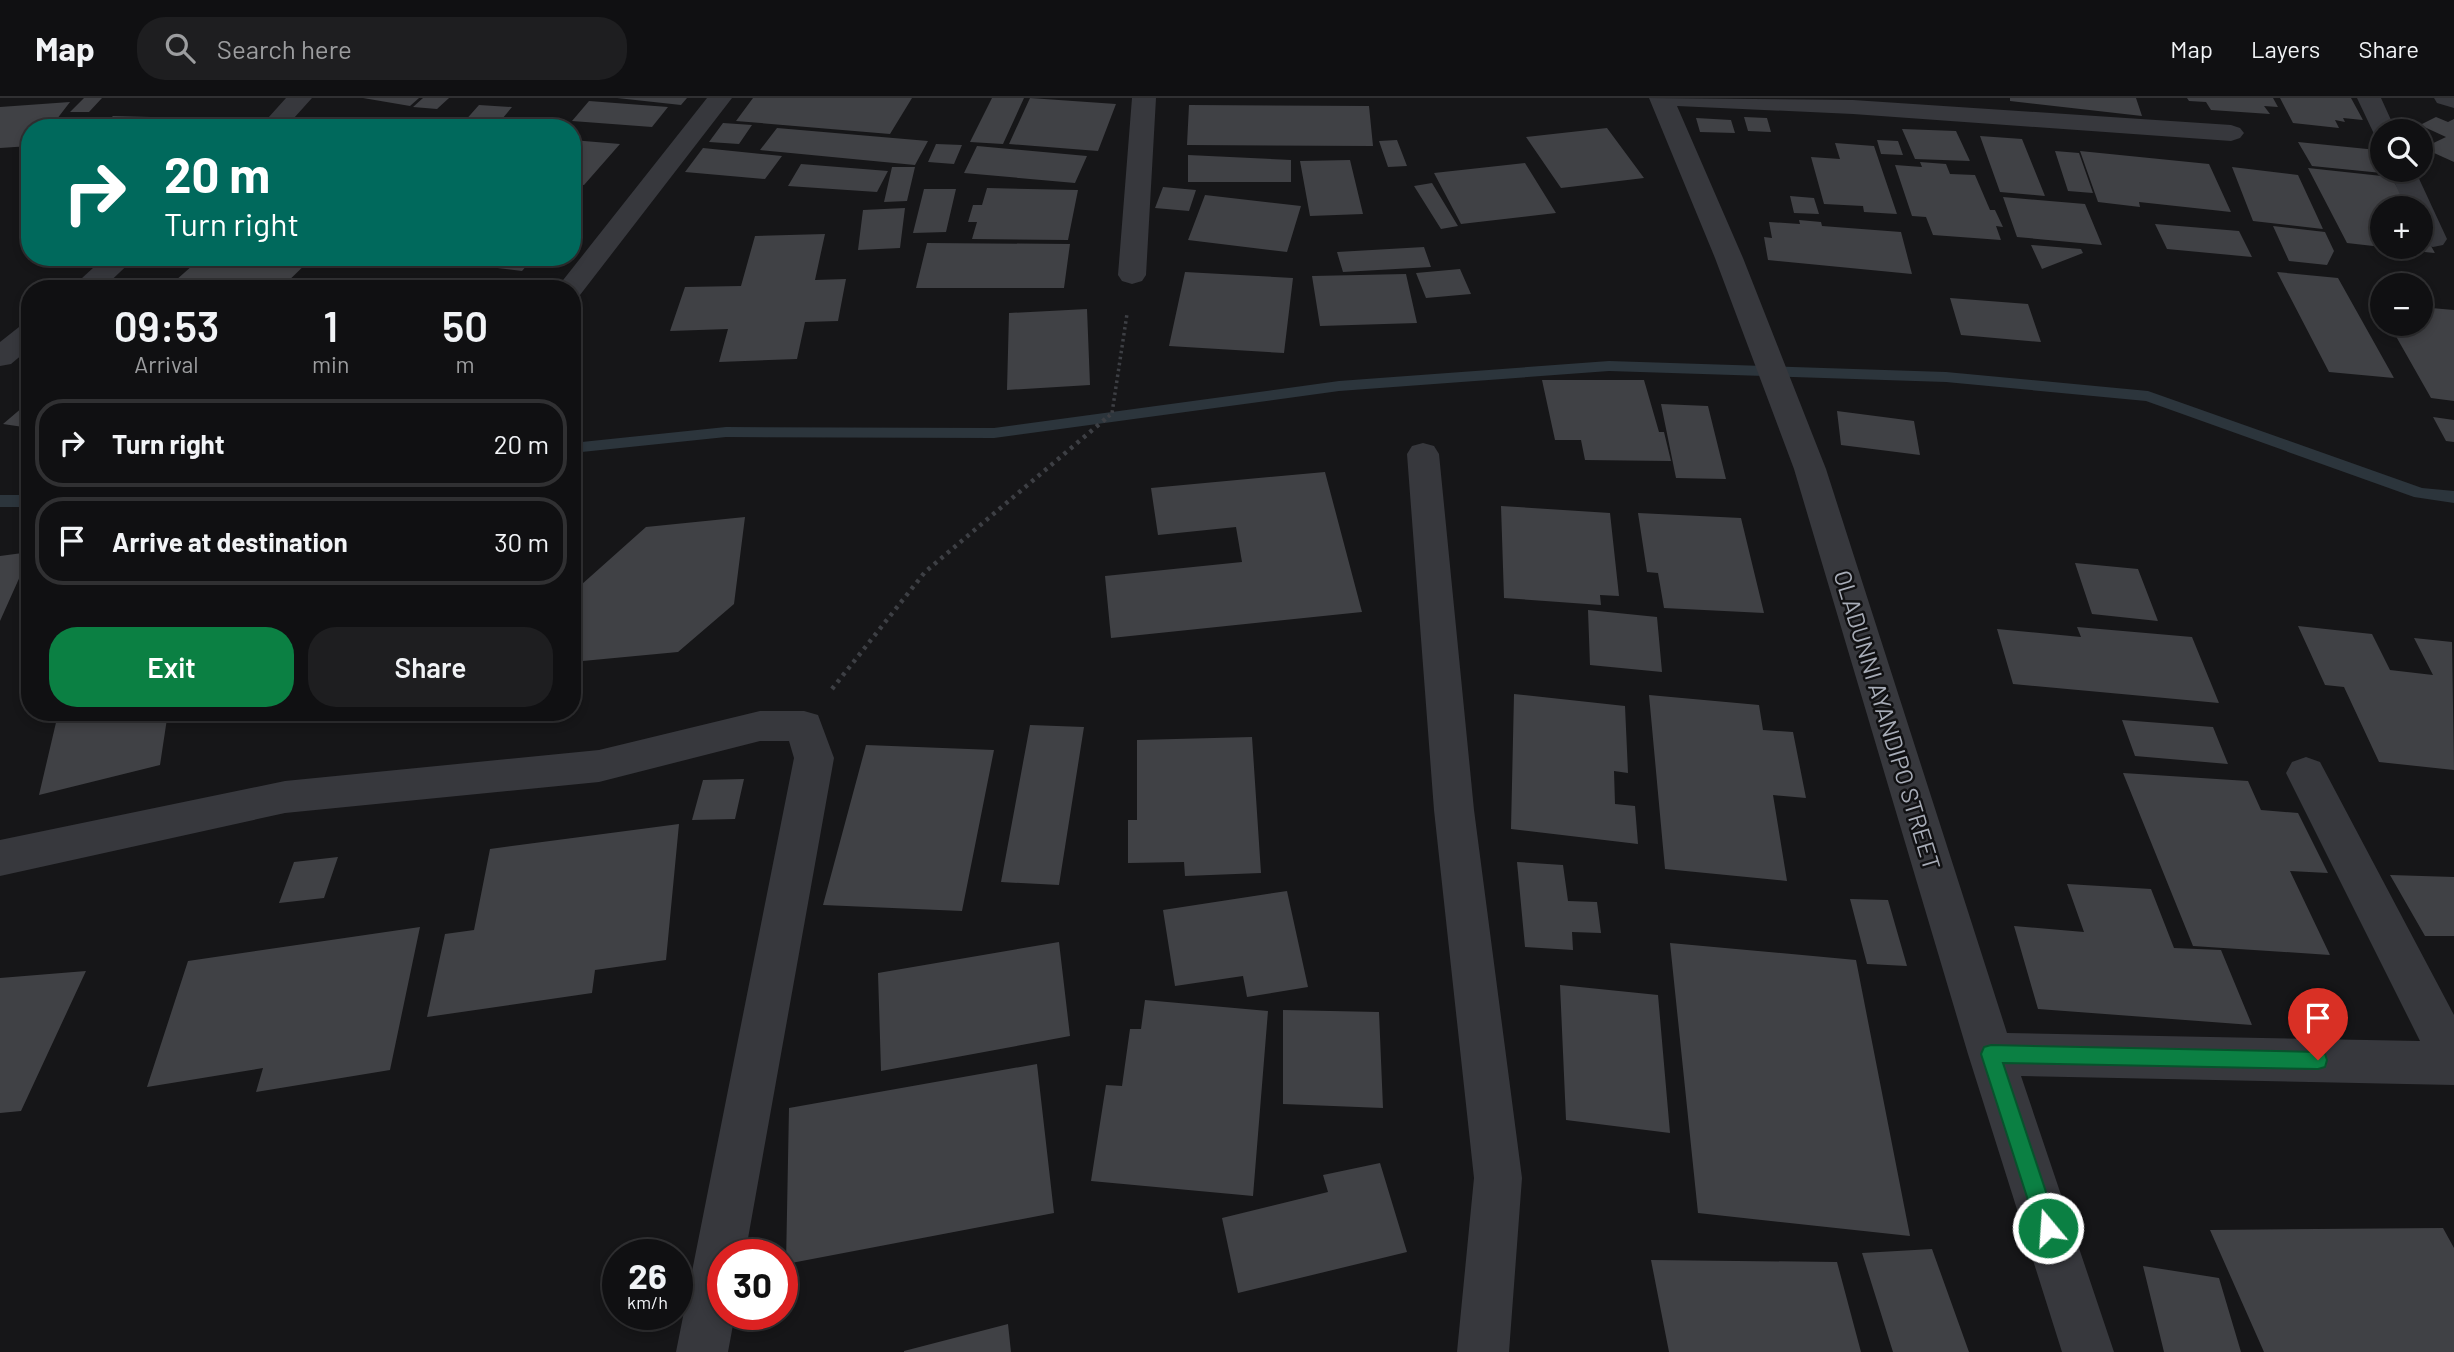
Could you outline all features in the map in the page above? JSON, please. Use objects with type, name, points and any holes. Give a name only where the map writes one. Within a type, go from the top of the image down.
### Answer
[{"type":"street","points":[[280,119],[300,98]]},
{"type":"street","points":[[577,280],[720,98]]},
{"type":"street","points":[[1132,275],[1144,98]]},
{"type":"street","points":[[1662,98],[1853,107],[2231,134]]},
{"type":"street","name":"OLADUNNI AYANDIPO STREET","points":[[1662,98],[1765,350],[1810,469],[1991,1054],[2088,1352]]},
{"type":"street","points":[[2369,98],[2379,119]]},
{"type":"street","points":[[2446,98],[2454,101]]},
{"type":"street","points":[[95,280],[111,266]]},
{"type":"street","points":[[0,357],[21,340]]},
{"type":"street","points":[[1423,454],[1454,810],[1498,1178],[1483,1352]]},
{"type":"street","points":[[0,858],[285,797],[599,766],[760,726],[804,726],[814,758],[702,1352]]},
{"type":"street","points":[[1991,1054],[2454,1062],[2306,773]]},
{"type":"path","points":[[804,726],[925,572],[1112,413],[1132,275]]},
{"type":"building","points":[[84,98],[102,98],[89,112],[70,112]]},
{"type":"building","points":[[363,98],[419,98],[410,106]]},
{"type":"building","points":[[423,98],[449,98],[437,109],[413,107]]},
{"type":"building","points":[[617,98],[687,98],[681,105]]},
{"type":"building","points":[[753,98],[912,98],[890,134],[736,121]]},
{"type":"building","points":[[992,98],[1024,98],[1003,144],[970,142]]},
{"type":"building","points":[[1030,98],[1116,104],[1098,151],[1009,144]]},
{"type":"building","points":[[2010,98],[2136,98],[2142,116],[2010,101]]},
{"type":"building","points":[[2187,98],[2273,98],[2278,107],[2264,106],[2270,114],[2211,110],[2206,102],[2189,101]]},
{"type":"building","points":[[2280,98],[2351,98],[2363,120],[2335,120],[2339,128],[2293,123]]},
{"type":"building","points":[[589,101],[668,107],[652,127],[574,119]]},
{"type":"building","points":[[70,102],[57,119],[21,119],[21,147],[0,148],[0,107]]},
{"type":"building","points":[[479,105],[512,107],[502,119],[467,119]]},
{"type":"building","points":[[1189,105],[1369,106],[1373,146],[1187,145]]},
{"type":"building","points":[[113,116],[189,118],[188,119],[110,119]]},
{"type":"building","points":[[1744,117],[1767,118],[1771,132],[1748,131]]},
{"type":"building","points":[[2436,117],[2448,122],[2454,119],[2454,162],[2433,153],[2433,143],[2446,137],[2433,131],[2432,119]]},
{"type":"building","points":[[1696,118],[1731,120],[1735,133],[1700,132]]},
{"type":"building","points":[[723,123],[752,125],[739,144],[709,142]]},
{"type":"building","points":[[777,128],[928,141],[915,165],[760,150]]},
{"type":"building","points":[[1607,128],[1644,178],[1561,188],[1526,137]]},
{"type":"building","points":[[1902,129],[1956,131],[1970,161],[1915,159]]},
{"type":"building","points":[[1980,136],[2022,139],[2045,196],[2000,192]]},
{"type":"building","points":[[1397,140],[1407,166],[1388,167],[1379,141]]},
{"type":"building","points":[[1877,140],[1898,141],[1903,155],[1881,154]]},
{"type":"building","points":[[581,141],[620,144],[584,185],[581,185]]},
{"type":"building","points":[[2298,142],[2370,149],[2370,172],[2312,166]]},
{"type":"building","points":[[1835,143],[1874,146],[1897,214],[1864,212],[1863,206],[1824,204],[1811,157],[1840,159]]},
{"type":"building","points":[[936,144],[962,145],[954,164],[928,162]]},
{"type":"building","points":[[977,146],[1087,156],[1075,183],[964,173]]},
{"type":"building","points":[[703,148],[782,156],[765,179],[685,172]]},
{"type":"building","points":[[2055,151],[2079,153],[2093,193],[2068,191]]},
{"type":"building","points":[[2080,151],[2209,164],[2231,212],[2139,202],[2140,207],[2098,202]]},
{"type":"building","points":[[1188,155],[1291,160],[1291,182],[1188,182]]},
{"type":"building","points":[[1350,160],[1363,214],[1310,216],[1300,161]]},
{"type":"building","points":[[1920,162],[1946,164],[1950,174],[1975,175],[1990,210],[1995,210],[2003,227],[1996,226],[2001,240],[1933,235],[1926,217],[1912,216],[1895,165],[1922,167]]},
{"type":"building","points":[[1525,163],[1556,213],[1461,224],[1434,173]]},
{"type":"building","points":[[801,164],[888,171],[877,192],[788,186]]},
{"type":"building","points":[[892,167],[915,167],[907,201],[884,202]]},
{"type":"building","points":[[2232,167],[2298,175],[2323,229],[2253,221]]},
{"type":"building","points":[[2308,168],[2370,175],[2370,182],[2394,182],[2403,196],[2370,196],[2370,246],[2347,243]]},
{"type":"building","points":[[1432,183],[1458,226],[1441,229],[1414,186]]},
{"type":"building","points":[[1163,187],[1196,190],[1189,211],[1155,208]]},
{"type":"building","points":[[987,188],[1078,190],[1068,240],[972,239],[977,222],[968,222],[973,205],[982,205]]},
{"type":"building","points":[[924,189],[956,189],[946,232],[913,233]]},
{"type":"building","points":[[1205,195],[1301,206],[1287,252],[1188,240]]},
{"type":"building","points":[[1790,196],[1814,198],[1819,214],[1794,213]]},
{"type":"building","points":[[2003,197],[2085,204],[2102,245],[2017,237]]},
{"type":"building","points":[[905,208],[900,248],[858,250],[863,210]]},
{"type":"building","points":[[1799,220],[1821,222],[1822,226],[1901,232],[1912,274],[1768,260],[1764,237],[1772,238],[1769,222],[1800,224]]},
{"type":"building","points":[[2155,224],[2239,231],[2252,257],[2167,249]]},
{"type":"building","points":[[2273,226],[2325,232],[2334,251],[2327,265],[2289,261]]},
{"type":"building","points":[[825,234],[815,280],[846,279],[838,321],[805,322],[797,359],[719,362],[728,329],[670,331],[685,287],[741,286],[755,236]]},
{"type":"building","points":[[927,243],[1070,244],[1064,288],[916,288]]},
{"type":"building","points":[[2031,245],[2081,249],[2083,253],[2042,269]]},
{"type":"building","points":[[1424,247],[1431,267],[1343,272],[1337,252]]},
{"type":"building","points":[[192,266],[304,266],[289,280],[176,280]]},
{"type":"building","points":[[480,266],[526,266],[522,271]]},
{"type":"building","points":[[1460,269],[1471,294],[1426,298],[1416,273]]},
{"type":"building","points":[[1185,272],[1293,278],[1284,353],[1169,346]]},
{"type":"building","points":[[2277,272],[2338,278],[2394,378],[2329,372]]},
{"type":"building","points":[[1406,274],[1417,323],[1320,326],[1312,276]]},
{"type":"building","points":[[1950,298],[2028,304],[2041,342],[1961,335]]},
{"type":"building","points":[[2433,308],[2454,310],[2454,401],[2431,398],[2396,336],[2433,336]]},
{"type":"building","points":[[1087,309],[1090,385],[1007,390],[1009,313]]},
{"type":"building","points":[[1542,380],[1644,380],[1659,432],[1664,432],[1671,461],[1585,460],[1581,440],[1555,440]]},
{"type":"building","points":[[1661,404],[1708,406],[1726,479],[1676,478]]},
{"type":"building","points":[[21,409],[21,427],[3,424]]},
{"type":"building","points":[[1837,411],[1914,421],[1920,455],[1841,445]]},
{"type":"building","points":[[2433,417],[2454,420],[2454,442],[2446,441]]},
{"type":"building","points":[[1325,472],[1362,612],[1111,638],[1105,576],[1242,562],[1236,527],[1158,535],[1151,488]]},
{"type":"building","points":[[1501,506],[1610,513],[1619,596],[1600,595],[1601,605],[1504,598]]},
{"type":"building","points":[[1638,513],[1741,518],[1764,613],[1664,608],[1658,573],[1647,572]]},
{"type":"building","points":[[745,517],[734,604],[678,652],[581,661],[581,585],[646,527]]},
{"type":"building","points":[[21,553],[21,574],[0,621],[0,556]]},
{"type":"building","points":[[2075,563],[2138,569],[2158,621],[2092,614]]},
{"type":"building","points":[[1588,610],[1657,617],[1662,672],[1590,665]]},
{"type":"building","points":[[2298,626],[2372,634],[2390,670],[2433,675],[2414,638],[2452,642],[2454,770],[2379,762],[2344,687],[2325,685]]},
{"type":"building","points":[[2077,627],[2192,637],[2219,703],[2013,684],[1997,629],[2081,637]]},
{"type":"building","points":[[1514,694],[1625,706],[1628,773],[1614,771],[1615,804],[1635,806],[1638,844],[1511,829]]},
{"type":"building","points":[[1649,695],[1759,705],[1763,730],[1793,732],[1806,798],[1773,795],[1787,881],[1665,869]]},
{"type":"building","points":[[2122,720],[2213,727],[2228,764],[2135,756]]},
{"type":"building","points":[[56,721],[167,721],[160,765],[39,795]]},
{"type":"building","points":[[1030,725],[1084,727],[1059,885],[1001,882]]},
{"type":"building","points":[[1252,737],[1261,873],[1185,876],[1184,862],[1128,863],[1128,820],[1137,820],[1137,740]]},
{"type":"building","points":[[866,745],[994,750],[962,911],[823,905]]},
{"type":"building","points":[[2123,773],[2248,781],[2261,810],[2298,813],[2328,873],[2290,871],[2330,955],[2193,946]]},
{"type":"building","points":[[744,779],[735,819],[692,820],[703,780]]},
{"type":"building","points":[[679,824],[666,960],[595,970],[592,993],[427,1017],[445,934],[474,930],[490,849]]},
{"type":"building","points":[[338,857],[324,898],[279,903],[294,862]]},
{"type":"building","points":[[1517,862],[1563,865],[1568,901],[1597,902],[1601,933],[1572,932],[1573,950],[1525,947]]},
{"type":"building","points":[[2390,875],[2454,877],[2454,936],[2425,936]]},
{"type":"building","points":[[2067,884],[2151,889],[2174,948],[2221,950],[2252,1025],[2038,1009],[2014,926],[2084,932]]},
{"type":"building","points":[[1287,891],[1308,987],[1247,997],[1243,976],[1175,986],[1163,910]]},
{"type":"building","points":[[1850,899],[1888,900],[1907,966],[1867,964]]},
{"type":"building","points":[[420,927],[390,1070],[256,1092],[263,1068],[147,1087],[188,961]]},
{"type":"building","points":[[1059,942],[1070,1036],[881,1071],[878,973]]},
{"type":"building","points":[[1670,943],[1856,960],[1910,1236],[1698,1213]]},
{"type":"building","points":[[86,971],[21,1111],[0,1113],[0,978]]},
{"type":"building","points":[[1560,985],[1658,995],[1670,1133],[1566,1120]]},
{"type":"building","points":[[1145,1000],[1268,1011],[1253,1196],[1091,1181],[1106,1085],[1122,1086],[1130,1029],[1141,1029]]},
{"type":"building","points":[[1283,1010],[1379,1012],[1383,1108],[1283,1104]]},
{"type":"building","points":[[1037,1064],[1054,1213],[798,1262],[798,1239],[786,1239],[789,1108]]},
{"type":"building","points":[[1380,1163],[1407,1252],[1238,1293],[1222,1218],[1328,1192],[1323,1175]]},
{"type":"building","points":[[2443,1228],[2454,1248],[2454,1352],[2264,1352],[2210,1230]]},
{"type":"building","points":[[1932,1249],[1969,1352],[1893,1352],[1862,1253]]},
{"type":"building","points":[[1651,1260],[1837,1262],[1861,1352],[1669,1352]]},
{"type":"building","points":[[2143,1266],[2219,1278],[2241,1352],[2164,1352]]},
{"type":"building","points":[[1008,1324],[1011,1352],[904,1352],[904,1351]]},
{"type":"waterway","points":[[581,447],[726,432],[994,433],[1339,386],[1609,366],[1946,377],[2148,396],[2420,493],[2454,497]]},
{"type":"waterway","points":[[0,501],[21,501]]},
{"type":"route","points":[[2048,1228],[1991,1054],[2318,1060]]}]
